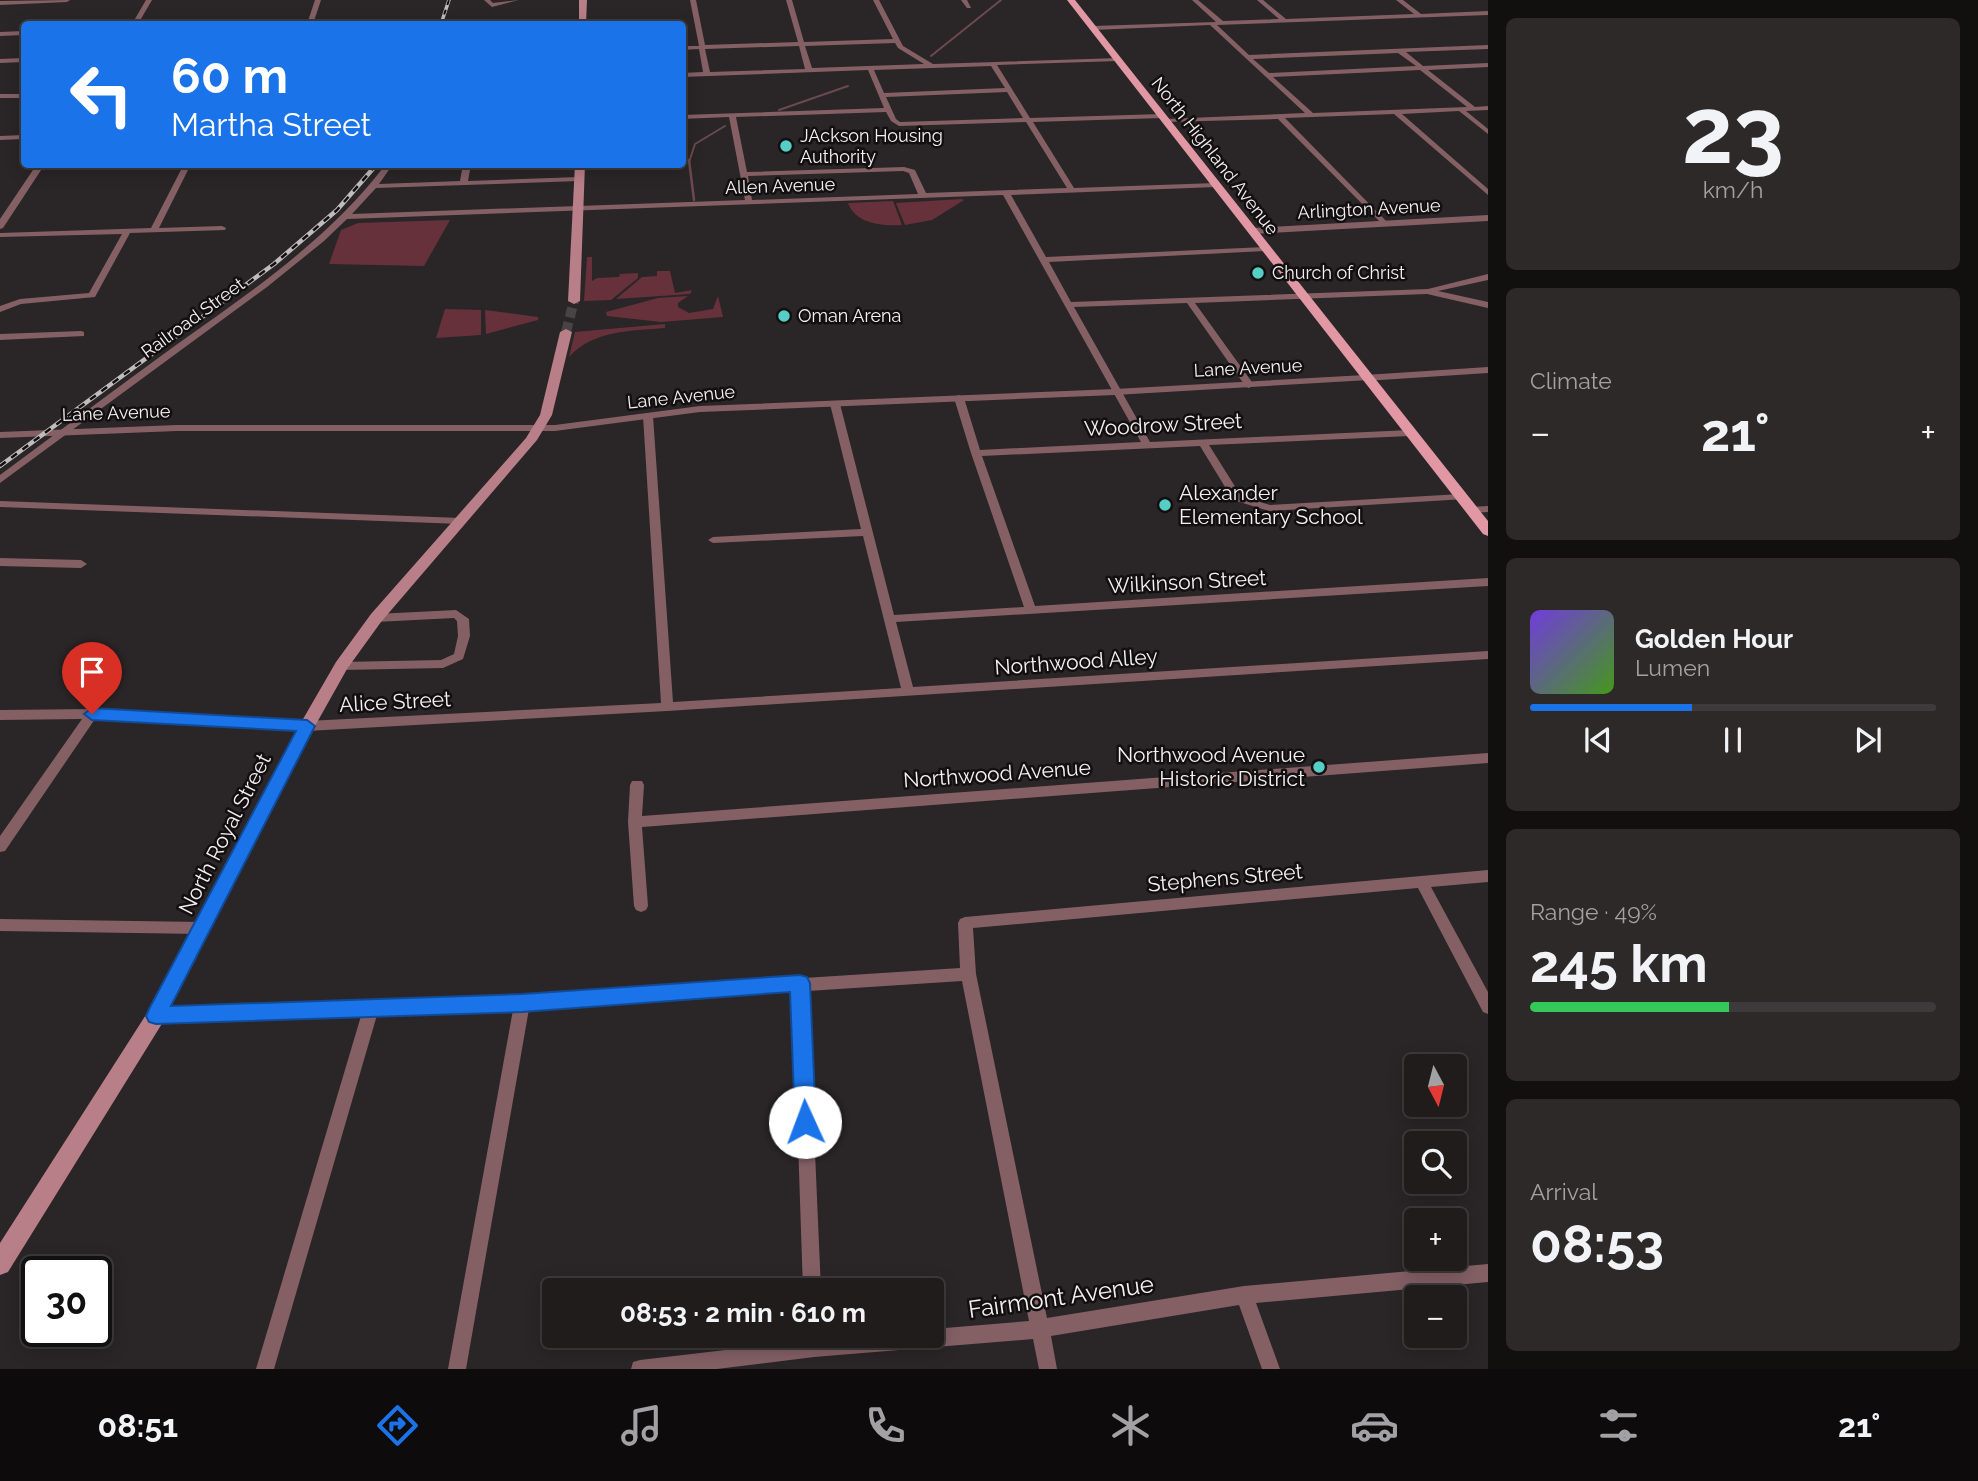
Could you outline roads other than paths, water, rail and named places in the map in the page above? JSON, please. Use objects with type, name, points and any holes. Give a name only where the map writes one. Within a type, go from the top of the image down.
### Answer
[{"type":"main road","points":[[583,0],[583,21]]},
{"type":"main road","name":"North Highland Avenue","points":[[1071,0],[1365,378],[1488,531]]},
{"type":"main road","points":[[574,301],[580,168]]},
{"type":"main road","name":"North Royal Street","points":[[0,1264],[156,1016],[341,666],[376,618],[518,458],[546,415],[566,332]]},
{"type":"street","points":[[0,3],[67,0]]},
{"type":"street","points":[[137,21],[149,0]]},
{"type":"street","points":[[311,21],[318,0]]},
{"type":"street","points":[[489,2],[516,0]]},
{"type":"street","points":[[693,0],[707,74]]},
{"type":"street","points":[[789,0],[809,70]]},
{"type":"street","points":[[876,0],[904,50],[932,66]]},
{"type":"street","points":[[964,0],[969,7]]},
{"type":"street","points":[[1195,0],[1221,23]]},
{"type":"street","points":[[1260,0],[1285,21]]},
{"type":"street","points":[[1399,0],[1420,16]]},
{"type":"street","points":[[1093,28],[1488,13]]},
{"type":"street","points":[[1212,23],[1311,116]]},
{"type":"street","points":[[0,34],[21,33]]},
{"type":"street","points":[[686,48],[897,41]]},
{"type":"street","points":[[1248,57],[1488,47]]},
{"type":"street","points":[[1400,51],[1474,109]]},
{"type":"street","points":[[686,75],[1118,59]]},
{"type":"street","points":[[0,61],[21,61]]},
{"type":"street","points":[[993,64],[1072,191]]},
{"type":"street","points":[[1267,75],[1488,65]]},
{"type":"street","points":[[870,68],[889,110],[899,124],[1280,117],[1488,108]]},
{"type":"street","points":[[882,95],[1009,90]]},
{"type":"street","points":[[0,96],[21,96]]},
{"type":"street","points":[[1460,109],[1488,132]]},
{"type":"street","points":[[686,117],[889,110]]},
{"type":"street","points":[[1396,112],[1488,193]]},
{"type":"street","points":[[732,115],[749,202]]},
{"type":"street","points":[[1280,117],[1384,224]]},
{"type":"street","points":[[0,138],[21,137]]},
{"type":"street","points":[[0,226],[38,168]]},
{"type":"street","points":[[154,229],[186,168]]},
{"type":"street","name":"Railroad Street","points":[[0,480],[252,294],[345,217],[376,186],[387,168]]},
{"type":"street","points":[[464,182],[466,168]]},
{"type":"street","points":[[744,174],[904,169],[912,172],[923,196]]},
{"type":"street","points":[[376,186],[579,179]]},
{"type":"street","name":"Allen Avenue","points":[[345,217],[1216,186]]},
{"type":"street","points":[[1006,193],[1147,445]]},
{"type":"street","name":"Arlington Avenue","points":[[1251,231],[1488,218]]},
{"type":"street","points":[[0,235],[222,228]]},
{"type":"street","points":[[0,309],[20,302],[92,295],[128,230]]},
{"type":"street","points":[[1042,260],[1265,249]]},
{"type":"street","points":[[1067,305],[1427,291],[1488,277]]},
{"type":"street","points":[[1427,291],[1488,305]]},
{"type":"street","points":[[1189,300],[1249,385]]},
{"type":"street","points":[[0,337],[81,334]]},
{"type":"street","points":[[1365,378],[1488,370]]},
{"type":"street","name":"Lane Avenue","points":[[0,435],[435,425],[538,428],[701,409],[1115,392],[1365,378]]},
{"type":"street","points":[[959,398],[1031,610]]},
{"type":"street","points":[[835,404],[908,692]]},
{"type":"street","points":[[648,416],[667,707]]},
{"type":"street","name":"Woodrow Street","points":[[976,453],[1410,433]]},
{"type":"street","points":[[1203,443],[1237,498],[1269,508],[1461,497]]},
{"type":"street","points":[[0,504],[461,521]]},
{"type":"street","points":[[1471,510],[1488,509]]},
{"type":"street","points":[[713,540],[867,532]]},
{"type":"street","points":[[0,562],[81,564]]},
{"type":"street","name":"Wilkinson Street","points":[[889,619],[1488,582]]},
{"type":"street","points":[[341,666],[443,664],[458,656],[464,636],[463,619],[456,614],[376,618]]},
{"type":"street","name":"Northwood Alley","points":[[667,707],[1488,655]]},
{"type":"street","name":"Alice Street","points":[[0,715],[92,714],[307,726],[667,707]]},
{"type":"street","points":[[0,847],[92,714]]},
{"type":"street","name":"Northwood Avenue","points":[[635,822],[1488,758]]},
{"type":"street","points":[[637,785],[635,822],[641,906]]},
{"type":"street","name":"Stephens Street","points":[[968,974],[965,923],[1488,876]]},
{"type":"street","points":[[1421,881],[1488,1007]]},
{"type":"street","points":[[0,925],[202,929]]},
{"type":"street","points":[[156,1016],[522,1003],[968,974],[1048,1369]]},
{"type":"street","points":[[800,983],[812,1278]]},
{"type":"street","points":[[457,1369],[522,1003]]},
{"type":"street","points":[[265,1369],[371,1008]]},
{"type":"street","name":"Fairmont Avenue","points":[[944,1334],[1038,1329],[1244,1295],[1488,1273]]},
{"type":"street","points":[[1244,1295],[1271,1369]]},
{"type":"street","name":"Fairmont Avenue","points":[[640,1369],[775,1348]]},
{"type":"waterway","points":[[931,56],[1001,0]]},
{"type":"waterway","points":[[779,110],[848,86]]},
{"type":"waterway","points":[[689,161],[695,144],[725,126]]},
{"type":"waterway","points":[[689,161],[694,200]]},
{"type":"tunnel","points":[[566,332],[574,301]]},
{"type":"railway","points":[[442,21],[449,0]]},
{"type":"railway","points":[[0,466],[274,264],[337,210],[374,168]]},
{"type":"place","name":"JAckson Housing Authority","points":[[786,146]]},
{"type":"place","name":"Church of Christ","points":[[1258,273]]},
{"type":"place","name":"Oman Arena","points":[[784,316]]},
{"type":"place","name":"Alexander Elementary School","points":[[1165,505]]},
{"type":"place","name":"Northwood Avenue Historic District","points":[[1319,767]]}]
